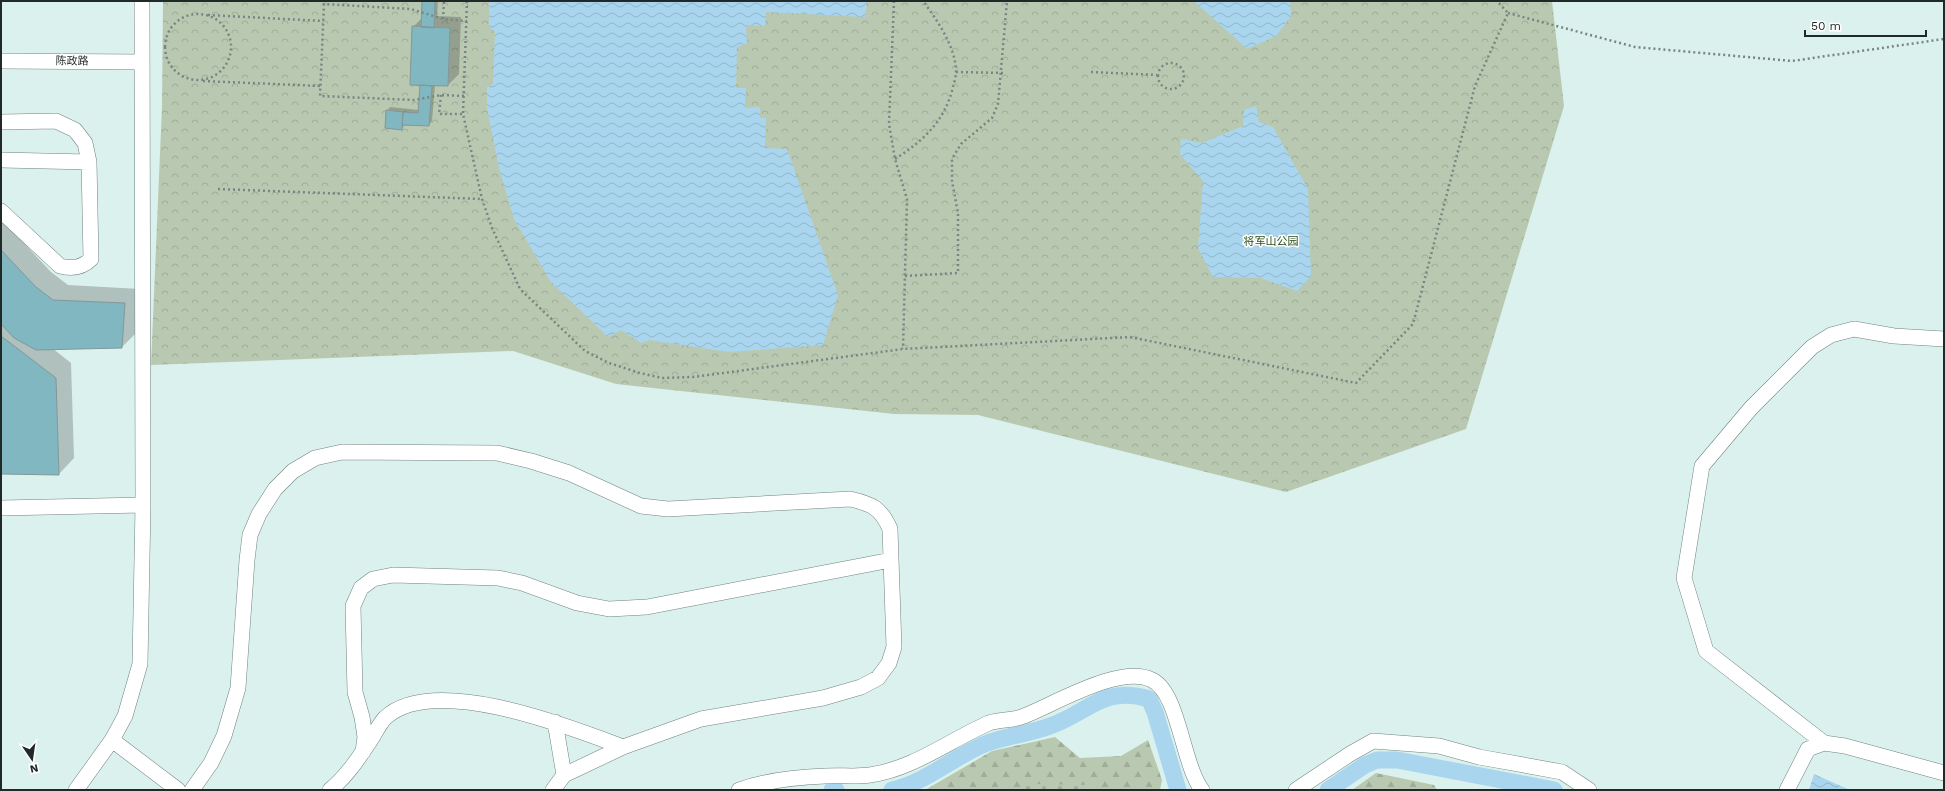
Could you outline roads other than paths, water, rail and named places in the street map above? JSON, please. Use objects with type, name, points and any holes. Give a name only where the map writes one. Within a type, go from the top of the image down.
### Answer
[{"type":"street","points":[[76,790],[112,740],[125,716],[140,664],[143,506],[142,1]]},
{"type":"street","name":"陈政路","points":[[1,61],[142,62]]},
{"type":"street","points":[[1,122],[56,121],[75,130],[85,143],[89,162],[91,259],[85,264],[70,269],[60,266],[1,211]]},
{"type":"street","points":[[1,160],[89,162]]},
{"type":"street","points":[[1824,743],[1706,651],[1684,578],[1702,466],[1751,408],[1812,347],[1831,335],[1854,329],[1894,336],[1944,339]]},
{"type":"street","points":[[192,790],[211,763],[224,736],[238,688],[250,535],[259,514],[275,489],[293,471],[315,458],[342,452],[497,453],[531,461],[569,473],[641,506],[668,509],[850,499],[869,504],[884,515],[890,529],[894,647],[889,663],[878,678],[861,687],[823,698],[701,719],[624,747],[564,775],[553,790]]},
{"type":"street","points":[[1,508],[143,506]]},
{"type":"street","points":[[363,752],[364,737],[362,717],[355,692],[353,606],[361,588],[373,579],[393,575],[498,578],[522,583],[577,603],[609,609],[647,608],[891,560]]},
{"type":"street","points":[[739,790],[753,785],[824,776],[870,775],[896,769],[991,722],[1022,717],[1108,680],[1126,677],[1150,679],[1160,685],[1168,695],[1189,762],[1202,790]]},
{"type":"street","points":[[330,790],[348,774],[385,718],[408,705],[435,700],[466,701],[554,722],[624,747]]},
{"type":"street","points":[[554,722],[564,775]]},
{"type":"street","points":[[112,740],[178,790]]},
{"type":"street","points":[[1296,790],[1350,754],[1373,741],[1439,746],[1479,757],[1562,772],[1589,790]]},
{"type":"street","points":[[1786,790],[1808,749],[1824,743],[1845,746],[1944,773]]},
{"type":"water","points":[[489,1],[867,1],[865,17],[766,12],[765,26],[746,25],[747,43],[737,47],[736,88],[746,88],[745,108],[760,107],[760,118],[766,117],[765,148],[787,149],[838,295],[823,345],[729,352],[649,340],[641,343],[621,330],[608,337],[551,282],[514,219],[499,168],[487,108],[487,87],[493,84],[495,32],[489,27]]},
{"type":"water","points":[[1194,1],[1290,1],[1291,16],[1276,36],[1247,49]]},
{"type":"water","points":[[1256,106],[1259,122],[1273,127],[1308,189],[1311,276],[1297,291],[1261,278],[1213,277],[1198,248],[1203,181],[1180,154],[1181,139],[1202,143],[1243,126],[1244,110]]},
{"type":"water","points":[[1814,774],[1850,790],[1809,790]]},
{"type":"waterway","points":[[892,790],[917,781],[973,749],[1001,739],[1050,726],[1063,721],[1096,702],[1119,695],[1149,699],[1155,712],[1178,790]]},
{"type":"waterway","points":[[1328,790],[1365,765],[1377,760],[1397,760],[1554,790]]},
{"type":"park label","name":"将军山公园","points":[[1271,241]]}]
